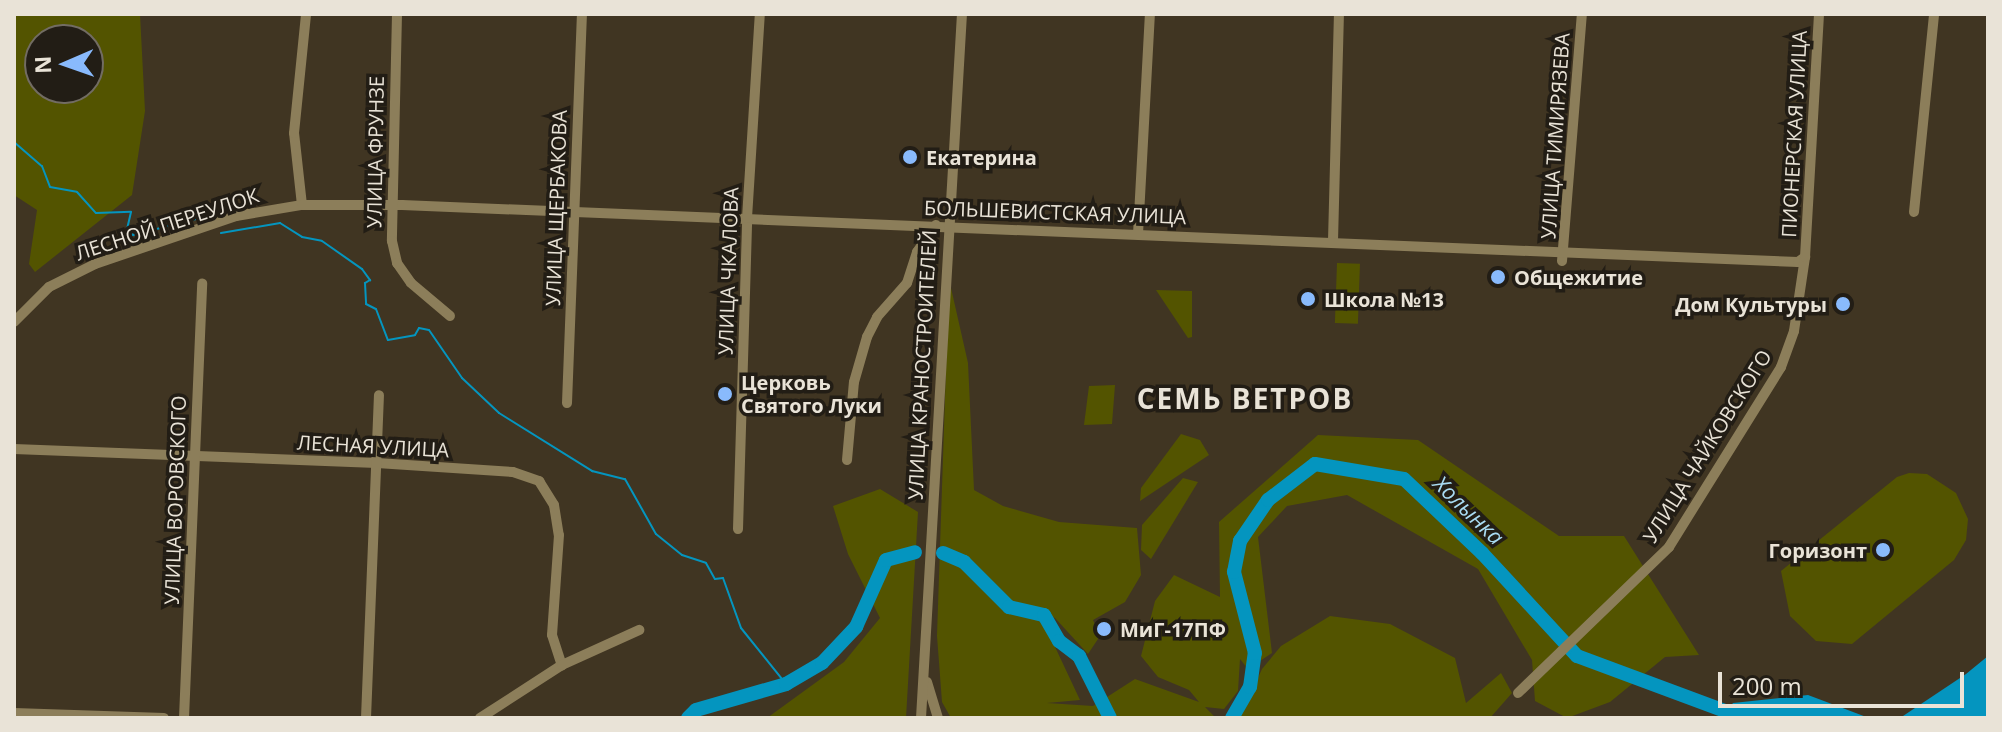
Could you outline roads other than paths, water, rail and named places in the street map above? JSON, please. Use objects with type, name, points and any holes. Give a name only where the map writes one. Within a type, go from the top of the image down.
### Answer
[{"type":"street","points":[[302,205],[294,133],[306,14]]},
{"type":"street","name":"УЛИЦА ФРУНЗЕ","points":[[397,14],[389,204],[397,263],[411,283],[450,316]]},
{"type":"street","name":"УЛИЦА ЩЕРБАКОВА","points":[[567,403],[572,211],[582,14]]},
{"type":"street","name":"УЛИЦА ЧКАЛОВА","points":[[738,529],[747,218],[760,14]]},
{"type":"street","name":"УЛИЦА КРАНОСТРОИТЕЛЕЙ","points":[[921,718],[962,14]]},
{"type":"street","points":[[1138,234],[1150,14]]},
{"type":"street","points":[[1333,241],[1339,14]]},
{"type":"street","name":"УЛИЦА ТИМИРЯЗЕВА","points":[[1563,256],[1582,14]]},
{"type":"street","name":"ПИОНЕРСКАЯ УЛИЦА","points":[[1805,257],[1819,14]]},
{"type":"street","points":[[1914,212],[1934,14]]},
{"type":"street","name":"БОЛЬШЕВИСТСКАЯ УЛИЦА","points":[[302,205],[389,204],[1333,241],[1563,256],[1798,262],[1805,257]]},
{"type":"street","name":"ЛЕСНОЙ ПЕРЕУЛОК","points":[[14,322],[49,287],[95,264],[236,216],[302,205]]},
{"type":"street","points":[[847,460],[854,382],[867,337],[877,317],[907,283],[917,252],[936,225]]},
{"type":"street","name":"УЛИЦА ЧАЙКОВСКОГО","points":[[1518,693],[1669,547],[1781,367],[1794,331],[1805,257]]},
{"type":"street","name":"УЛИЦА ВОРОВСКОГО","points":[[184,718],[202,283]]},
{"type":"street","points":[[366,718],[379,395]]},
{"type":"street","name":"ЛЕСНАЯ УЛИЦА","points":[[14,449],[377,463],[513,472],[539,481],[554,505],[559,535],[552,635],[562,665]]},
{"type":"street","points":[[480,718],[562,665],[639,630]]},
{"type":"street","points":[[925,657],[938,718]]},
{"type":"street","points":[[14,713],[164,718]]},
{"type":"water","points":[[1988,656],[1988,718],[1900,718],[1966,674]]},
{"type":"water","points":[[1808,695],[1869,718],[1721,718],[1733,703]]},
{"type":"waterway","points":[[14,142],[42,166],[50,187],[77,192],[96,213],[131,212],[127,230],[133,235],[200,218]]},
{"type":"waterway","points":[[221,233],[280,223],[302,237],[322,241],[362,269],[370,280],[365,283],[366,304],[376,309],[388,340],[415,335],[419,328],[429,330],[462,378],[499,413],[592,471],[625,479],[656,534],[682,555],[706,563],[715,579],[723,578],[741,628],[786,684]]},
{"type":"waterway","name":"Холынка","points":[[1232,718],[1250,687],[1255,653],[1234,572],[1240,541],[1268,500],[1315,464],[1404,479],[1482,553],[1577,656],[1744,718]]},
{"type":"waterway","name":"Холынка","points":[[688,718],[696,710],[786,684],[822,663],[856,627],[886,560],[915,552]]},
{"type":"waterway","name":"Холынка","points":[[943,553],[964,562],[1009,607],[1044,615],[1059,641],[1079,656],[1110,718]]},
{"type":"place","name":"Екатерина","points":[[910,157]]},
{"type":"place","name":"Общежитие","points":[[1498,277]]},
{"type":"place","name":"Школа №13","points":[[1308,299]]},
{"type":"place","name":"Дом Культуры","points":[[1843,304]]},
{"type":"place","name":"Церковь Святого Луки","points":[[725,394]]},
{"type":"place","name":"Горизонт","points":[[1883,550]]},
{"type":"place","name":"МиГ-17ПФ","points":[[1104,629]]},
{"type":"district","name":"СЕМЬ ВЕТРОВ","points":[[1245,398]]}]
